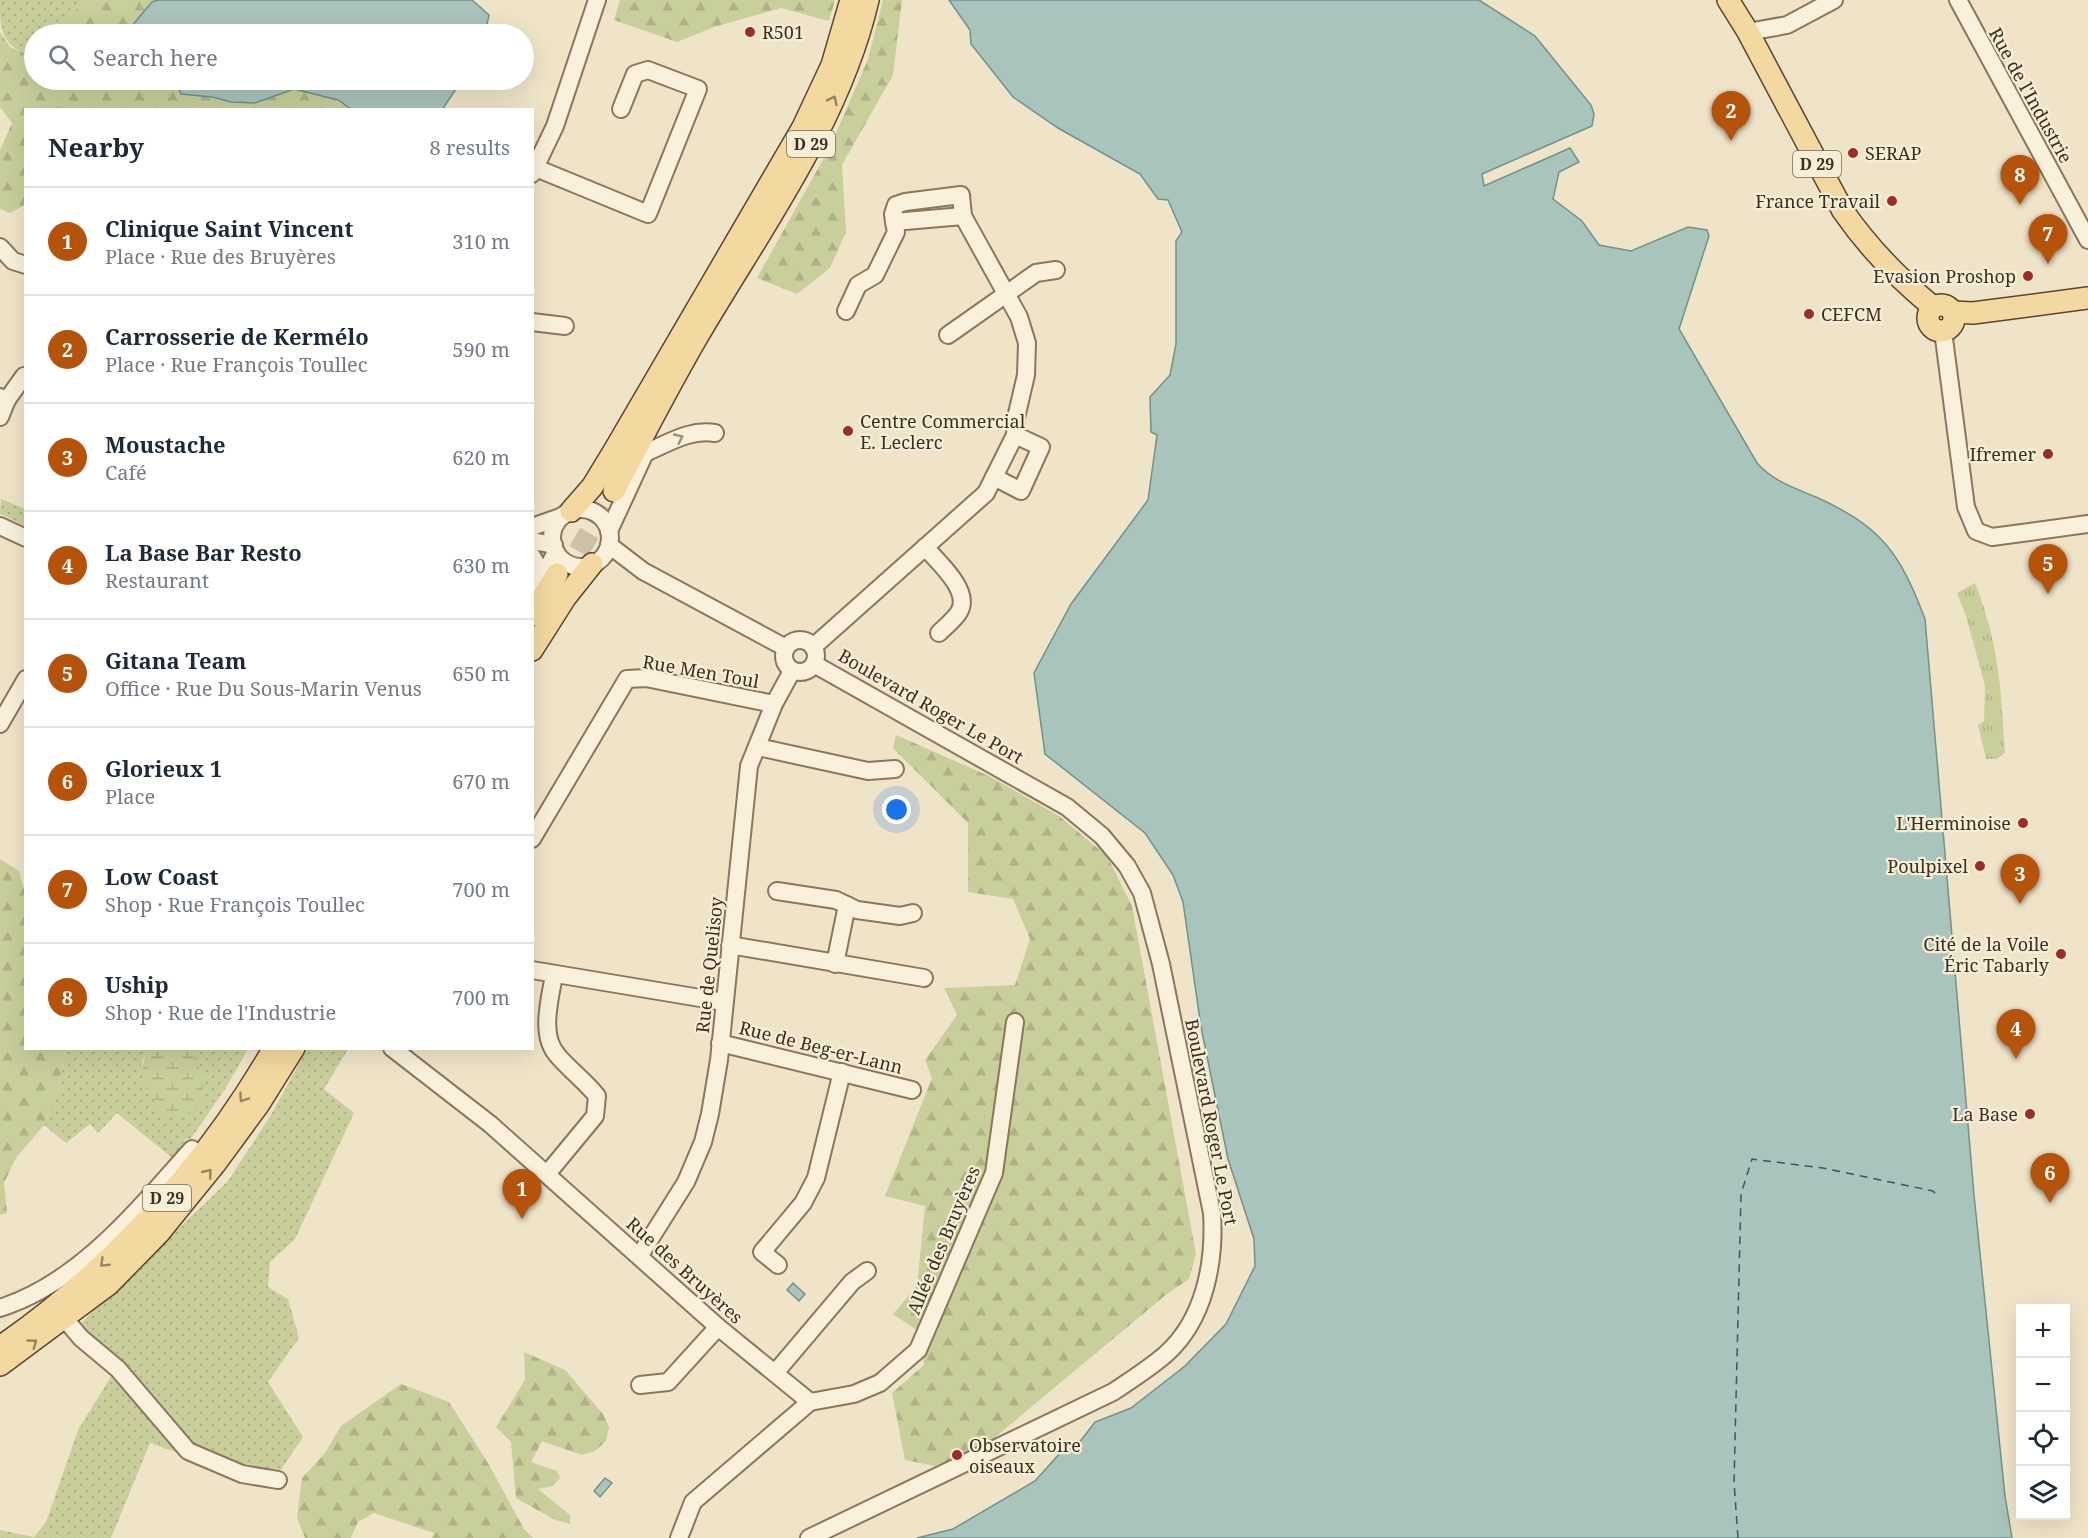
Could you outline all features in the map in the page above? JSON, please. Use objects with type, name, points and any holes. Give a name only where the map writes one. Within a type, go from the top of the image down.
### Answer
[{"type":"main road","name":"D 29","points":[[727,276],[832,65],[851,0]]},
{"type":"main road","name":"D 29","points":[[610,489],[690,335],[816,134],[848,70],[868,0]]},
{"type":"main road","name":"D 29","points":[[1728,0],[1748,32],[1843,211],[1859,235],[1884,262],[1943,310]]},
{"type":"main road","points":[[645,453],[727,276]]},
{"type":"main road","points":[[567,514],[592,487],[727,276]]},
{"type":"main road","points":[[1943,331],[1934,329],[1929,323],[1928,315],[1943,310],[1973,313],[2088,298]]},
{"type":"main road","points":[[534,647],[565,597],[592,564]]},
{"type":"main road","points":[[534,611],[554,576]]},
{"type":"main road","points":[[534,625],[554,576]]},
{"type":"main road","name":"D 29","points":[[0,1347],[33,1324],[98,1269],[141,1228],[221,1131],[273,1050]]},
{"type":"main road","name":"D 29","points":[[0,1365],[109,1284],[159,1233],[215,1164],[293,1050]]},
{"type":"main road","points":[[0,1336],[33,1324]]},
{"type":"street","points":[[597,0],[555,126],[534,171],[648,214],[698,89],[648,70],[635,74],[621,110]]},
{"type":"street","points":[[1748,32],[1787,25],[1834,0]]},
{"type":"street","name":"Rue de l'Industrie","points":[[1958,0],[2088,240]]},
{"type":"street","points":[[813,655],[800,640],[786,648],[784,661],[792,671],[807,671],[813,655],[925,547],[986,492],[1015,435],[1029,356],[1019,317],[963,216],[894,222],[896,232],[875,275],[858,285],[846,310]]},
{"type":"street","points":[[0,247],[13,261],[24,264]]},
{"type":"street","points":[[948,335],[1036,273],[1056,270]]},
{"type":"street","points":[[534,322],[564,326]]},
{"type":"street","points":[[1943,331],[1966,507],[1976,531],[1992,537],[2088,524]]},
{"type":"street","points":[[0,417],[4,398],[24,376]]},
{"type":"street","points":[[534,542],[555,549],[564,561],[574,566],[592,564],[603,557],[645,453],[698,430],[715,433]]},
{"type":"street","points":[[994,477],[1021,490],[1041,447],[1015,435]]},
{"type":"street","points":[[534,526],[581,509],[595,513],[603,519],[609,538],[643,571],[786,648]]},
{"type":"street","points":[[534,595],[554,576],[555,526],[567,514]]},
{"type":"street","points":[[0,526],[24,537]]},
{"type":"street","points":[[925,547],[958,586],[962,601],[960,611],[939,633]]},
{"type":"street","points":[[534,558],[554,576]]},
{"type":"street","name":"Boulevard Roger Le Port","points":[[809,1538],[1113,1392],[1149,1368],[1168,1352],[1187,1328],[1210,1274],[1214,1244],[1212,1213],[1161,964],[1142,893],[1127,866],[1102,836],[1067,807],[833,672],[813,655]]},
{"type":"street","name":"Rue de Quelisoy","points":[[640,1255],[686,1182],[702,1142],[712,1104],[749,766],[774,704],[792,671]]},
{"type":"street","name":"Rue Men Toul","points":[[534,836],[627,679],[646,678],[774,704]]},
{"type":"street","points":[[0,724],[24,682]]},
{"type":"street","points":[[758,747],[868,771],[895,769]]},
{"type":"street","points":[[777,891],[836,900],[857,910],[900,916],[913,913]]},
{"type":"street","points":[[835,964],[847,905]]},
{"type":"street","points":[[730,945],[924,978]]},
{"type":"street","points":[[534,970],[724,1002]]},
{"type":"street","points":[[547,1174],[595,1116],[597,1105],[597,1096],[556,1055],[549,1041],[548,1019],[554,975]]},
{"type":"street","name":"Allée des Bruyères","points":[[810,1402],[854,1394],[880,1383],[918,1350],[994,1173],[1015,1022]]},
{"type":"street","name":"Rue de Beg-er-Lann","points":[[720,1043],[912,1090]]},
{"type":"street","name":"Rue des Bruyères","points":[[394,1050],[412,1057],[640,1255],[718,1327],[810,1402]]},
{"type":"street","points":[[778,1265],[762,1252],[803,1203],[816,1178],[842,1072]]},
{"type":"street","points":[[0,1308],[48,1286],[83,1260],[121,1228],[192,1149]]},
{"type":"street","points":[[775,1373],[852,1282],[867,1271]]},
{"type":"street","points":[[64,1318],[81,1338],[118,1369],[188,1451],[242,1474],[278,1480]]},
{"type":"street","points":[[640,1385],[669,1382],[718,1327]]},
{"type":"street","points":[[682,1535],[693,1502],[810,1402]]},
{"type":"green space","points":[[0,0],[90,0],[60,24],[24,24],[24,53],[6,39],[0,18]]},
{"type":"green space","points":[[90,0],[158,0],[152,2],[133,24],[60,24]]},
{"type":"green space","points":[[620,0],[835,0],[829,21],[781,8],[714,27],[677,42],[614,20]]},
{"type":"green space","points":[[883,0],[902,0],[893,75],[842,165],[846,232],[830,268],[797,294],[757,278],[830,147],[868,59]]},
{"type":"green space","points":[[0,32],[10,47],[24,53],[24,90],[180,90],[182,94],[250,103],[260,102],[290,90],[304,90],[322,95],[349,108],[24,108],[24,206],[10,213],[0,209],[0,150],[12,123],[0,107]]},
{"type":"green space","points":[[1,499],[24,509],[24,526],[0,514]]},
{"type":"green space","points":[[1975,583],[1989,626],[1998,666],[2005,753],[1997,759],[1986,759],[1978,725],[1984,721],[1985,686],[1966,616],[1957,593]]},
{"type":"green space","points":[[896,735],[989,776],[1059,816],[1107,856],[1132,906],[1196,1254],[1189,1279],[1167,1294],[987,1444],[935,1466],[905,1460],[892,1393],[924,1365],[921,1333],[893,1314],[917,1286],[925,1206],[885,1196],[932,1078],[925,1060],[957,1015],[944,988],[1015,985],[1030,939],[1013,899],[968,892],[968,823],[893,748]]},
{"type":"green space","points":[[0,859],[19,871],[24,889],[24,1050],[65,1050],[58,1091],[44,1125],[16,1158],[4,1183],[7,1213],[0,1215]]},
{"type":"green space","points":[[65,1050],[147,1050],[141,1066],[187,1050],[247,1050],[225,1089],[190,1140],[187,1138],[179,1149],[182,1153],[176,1161],[117,1113],[98,1133],[90,1124],[66,1143],[44,1125],[58,1091]]},
{"type":"green space","points":[[147,1050],[190,1050],[203,1077],[202,1102],[183,1118],[162,1116],[146,1084],[144,1059]]},
{"type":"green space","points":[[306,1050],[347,1050],[324,1089],[354,1113],[295,1239],[270,1262],[268,1287],[288,1299],[299,1338],[268,1382],[303,1437],[270,1486],[150,1443],[111,1538],[0,1538],[0,1530],[34,1537],[46,1522],[78,1430],[112,1375],[89,1351],[80,1324],[228,1181],[271,1115]]},
{"type":"green space","points":[[524,1352],[565,1370],[603,1414],[609,1427],[606,1441],[595,1451],[582,1455],[542,1441],[531,1462],[557,1471],[560,1478],[553,1486],[538,1489],[570,1515],[570,1524],[555,1520],[516,1498],[511,1442],[496,1427],[525,1380]]},
{"type":"green space","points":[[401,1384],[449,1402],[488,1463],[524,1529],[533,1538],[432,1538],[434,1533],[374,1513],[358,1522],[351,1538],[305,1538],[297,1518],[302,1478],[325,1453],[341,1426]]},
{"type":"water","points":[[158,0],[472,0],[489,15],[487,24],[133,24],[152,2]]},
{"type":"water","points":[[949,0],[1479,0],[1535,36],[1591,105],[1594,114],[1592,126],[1482,174],[1484,186],[1570,148],[1579,162],[1559,172],[1553,199],[1582,221],[1599,245],[1631,251],[1688,227],[1707,230],[1709,236],[1679,329],[1757,463],[1777,479],[1839,508],[1873,531],[1897,559],[1907,576],[1925,619],[1974,1195],[2005,1496],[2012,1538],[917,1538],[953,1529],[1035,1481],[1061,1452],[1075,1448],[1095,1422],[1131,1408],[1185,1366],[1226,1324],[1255,1266],[1254,1239],[1228,1159],[1201,1027],[1183,902],[1173,875],[1145,833],[1045,754],[1034,673],[1071,604],[1148,500],[1157,435],[1151,432],[1150,397],[1170,375],[1176,344],[1176,241],[1182,232],[1168,200],[1158,199],[1140,174],[1058,128],[1013,97],[971,44],[970,30]]},
{"type":"water","points":[[179,90],[291,90],[255,103],[231,102],[212,97],[181,94]]},
{"type":"water","points":[[298,90],[455,90],[443,108],[350,108],[338,100]]},
{"type":"water","points":[[793,1283],[805,1294],[799,1301],[787,1290]]},
{"type":"water","points":[[605,1478],[612,1483],[600,1497],[594,1491]]},
{"type":"ferry route","points":[[1738,1538],[1734,1482],[1741,1194],[1752,1159],[1823,1168],[1933,1191],[1939,1198]]},
{"type":"tunnel","points":[[563,578],[614,491]]},
{"type":"place","name":"R501","points":[[750,32]]},
{"type":"place","name":"Carrosserie de Kermélo","points":[[1731,141]]},
{"type":"place","name":"SERAP","points":[[1853,153]]},
{"type":"place","name":"France Travail","points":[[1892,201]]},
{"type":"place","name":"Uship","points":[[2020,205]]},
{"type":"place","name":"Low Coast","points":[[2048,264]]},
{"type":"place","name":"Evasion Proshop","points":[[2028,276]]},
{"type":"place","name":"CEFCM","points":[[1809,314]]},
{"type":"place","name":"Centre Commercial E. Leclerc","points":[[848,431]]},
{"type":"place","name":"Ifremer","points":[[2048,454]]},
{"type":"place","name":"Gitana Team","points":[[2048,594]]},
{"type":"place","name":"L'Herminoise","points":[[2023,823]]},
{"type":"place","name":"Poulpixel","points":[[1980,866]]},
{"type":"place","name":"Moustache","points":[[2020,904]]},
{"type":"place","name":"Cité de la Voile Éric Tabarly","points":[[2061,954]]},
{"type":"place","name":"La Base Bar Resto","points":[[2016,1059]]},
{"type":"place","name":"La Base","points":[[2030,1114]]},
{"type":"place","name":"Glorieux 1","points":[[2050,1203]]},
{"type":"place","name":"Clinique Saint Vincent","points":[[522,1219]]},
{"type":"place","name":"Observatoire oiseaux","points":[[957,1455]]}]
